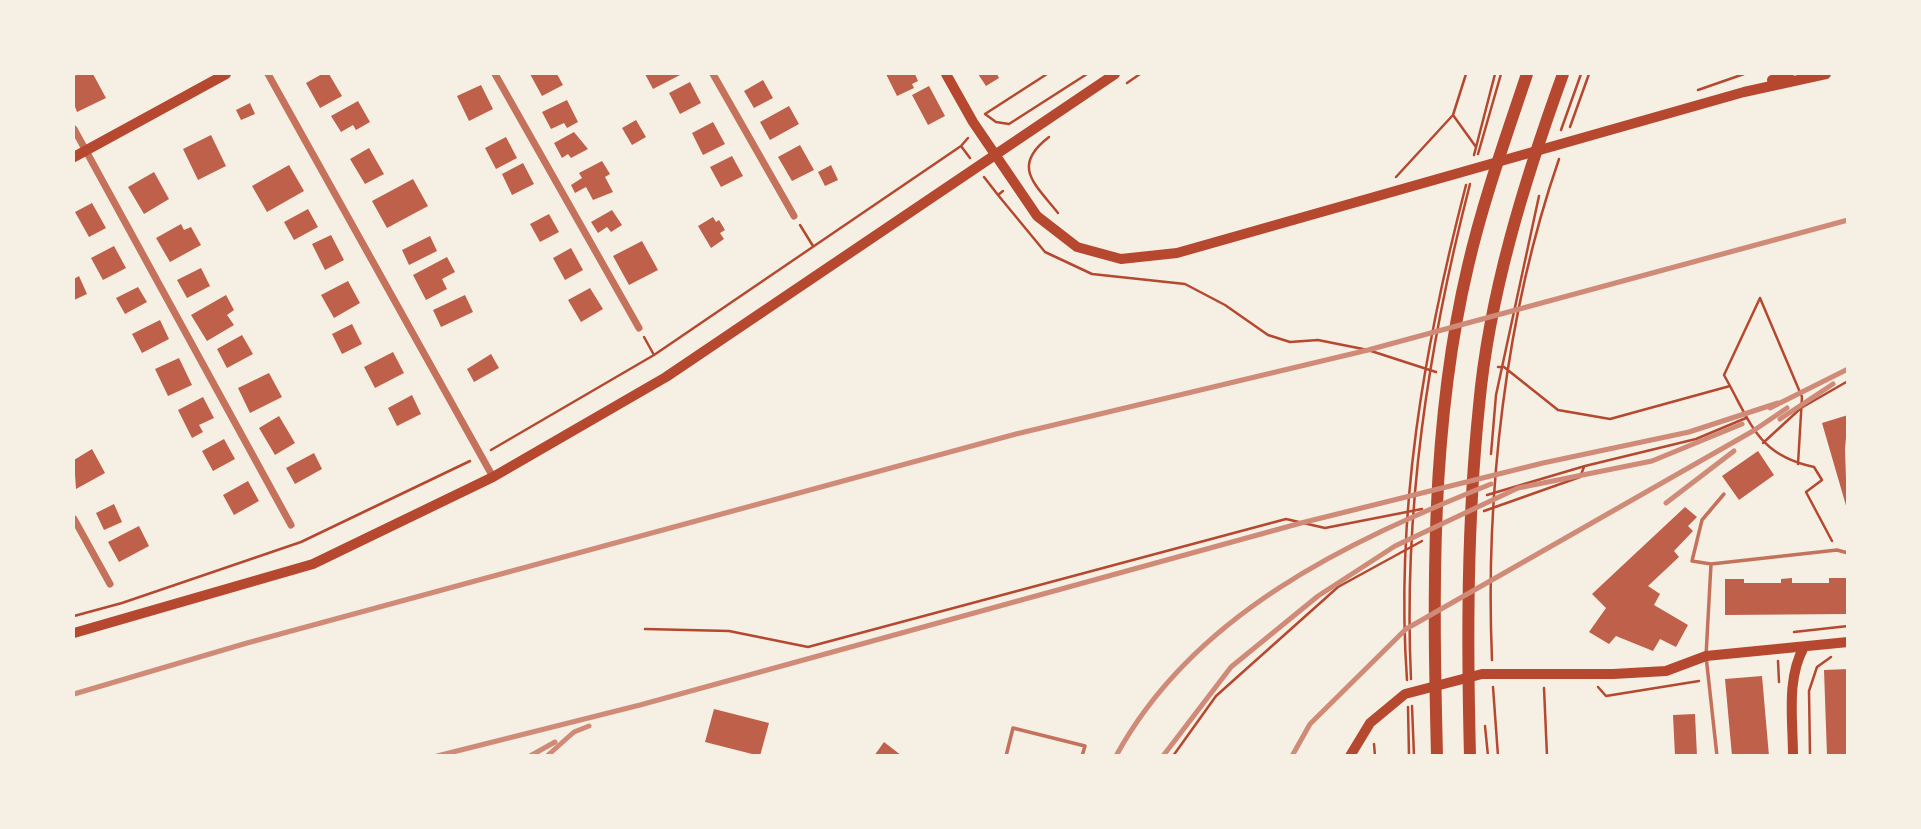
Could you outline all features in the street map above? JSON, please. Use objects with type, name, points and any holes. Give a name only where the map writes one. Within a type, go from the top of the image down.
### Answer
[{"type":"main road","points":[[74,157],[226,74]]},
{"type":"main road","points":[[946,74],[973,122],[997,153],[1037,216],[1077,247],[1121,258],[1177,253],[1744,92],[1826,74]]},
{"type":"main road","points":[[74,633],[313,564],[493,477],[666,377],[1115,74]]},
{"type":"main road","points":[[1744,92],[1789,74]]},
{"type":"main road","points":[[1470,755],[1466,608],[1479,404],[1503,268],[1524,189],[1562,76]]},
{"type":"main road","points":[[1437,755],[1432,580],[1446,395],[1468,266],[1525,77]]},
{"type":"main road","points":[[1350,755],[1370,723],[1405,694],[1482,674],[1613,674],[1665,671],[1706,656],[1847,642]]},
{"type":"main road","points":[[1793,755],[1792,683],[1796,660],[1804,647]]},
{"type":"street","points":[[268,74],[493,477]]},
{"type":"street","points":[[495,74],[639,328]]},
{"type":"street","points":[[713,74],[794,216]]},
{"type":"street","points":[[74,129],[291,525]]},
{"type":"street","points":[[74,519],[110,583]]},
{"type":"lane","points":[[1724,494],[1702,520],[1692,561],[1711,564],[1838,550],[1847,552]]},
{"type":"lane","points":[[1711,564],[1706,656],[1717,755]]},
{"type":"lane","points":[[1006,755],[1013,728],[1085,746],[1082,755]]},
{"type":"path","points":[[1046,74],[985,114],[996,122],[1009,124],[1087,74]]},
{"type":"path","points":[[1120,88],[1140,74]]},
{"type":"path","points":[[1406,176],[1394,179],[1453,115],[1466,74]]},
{"type":"path","points":[[1493,85],[1495,74]]},
{"type":"path","points":[[1499,84],[1501,74]]},
{"type":"path","points":[[1566,139],[1588,74]]},
{"type":"path","points":[[1692,92],[1745,74]]},
{"type":"path","points":[[1558,139],[1581,75]]},
{"type":"path","points":[[1453,115],[1481,154],[1468,158]]},
{"type":"path","points":[[1560,131],[1573,127]]},
{"type":"path","points":[[1058,131],[1033,150],[1028,161],[1029,173],[1062,219]]},
{"type":"path","points":[[74,616],[122,603],[301,542],[480,456],[654,355],[961,146]]},
{"type":"path","points":[[1493,670],[1489,577],[1504,394],[1530,263],[1562,151]]},
{"type":"path","points":[[1490,460],[1496,395],[1540,190]]},
{"type":"path","points":[[794,216],[814,247]]},
{"type":"path","points":[[1730,386],[1724,375],[1760,298],[1793,368],[1802,397],[1798,464]]},
{"type":"path","points":[[639,328],[654,355]]},
{"type":"path","points":[[1763,443],[1801,408],[1847,381]]},
{"type":"path","points":[[1479,497],[1585,466],[1696,439],[1746,418]]},
{"type":"path","points":[[1472,516],[1580,477],[1585,466]]},
{"type":"path","points":[[1485,512],[1487,486]]},
{"type":"path","points":[[645,629],[729,631],[808,647],[1286,519],[1325,528],[1432,508]]},
{"type":"path","points":[[1173,755],[1216,696],[1338,587],[1424,540]]},
{"type":"path","points":[[1788,633],[1847,626]]},
{"type":"path","points":[[1810,755],[1809,691],[1817,667],[1834,655]]},
{"type":"path","points":[[1590,682],[1606,696],[1709,679]]},
{"type":"path","points":[[1544,682],[1547,755]]},
{"type":"path","points":[[1493,683],[1496,749],[1499,755]]},
{"type":"path","points":[[1485,725],[1487,753]]},
{"type":"building","points":[[93,74],[106,98],[77,112],[74,104],[74,76]]},
{"type":"building","points":[[322,74],[329,74],[342,96],[320,108],[306,83]]},
{"type":"building","points":[[530,74],[557,74],[563,85],[542,96]]},
{"type":"building","points":[[645,74],[682,74],[653,89]]},
{"type":"building","points":[[886,74],[915,74],[918,81],[912,84],[914,88],[897,96]]},
{"type":"building","points":[[978,74],[997,74],[999,78],[986,86]]},
{"type":"building","points":[[763,80],[773,98],[754,108],[744,91]]},
{"type":"building","points":[[690,82],[701,103],[680,114],[669,93]]},
{"type":"building","points":[[481,85],[493,109],[469,121],[457,96]]},
{"type":"building","points":[[929,86],[945,116],[928,125],[912,95]]},
{"type":"building","points":[[567,100],[578,122],[567,128],[564,123],[551,129],[542,112]]},
{"type":"building","points":[[358,101],[370,122],[356,130],[353,125],[341,132],[331,116]]},
{"type":"building","points":[[250,103],[255,114],[241,120],[236,110]]},
{"type":"building","points":[[789,106],[799,124],[770,140],[760,122]]},
{"type":"building","points":[[636,120],[646,137],[632,145],[622,128]]},
{"type":"building","points":[[713,122],[725,144],[703,155],[692,133]]},
{"type":"building","points":[[574,132],[588,149],[571,158],[568,154],[562,158],[554,143]]},
{"type":"building","points":[[211,135],[226,166],[198,180],[183,149]]},
{"type":"building","points":[[506,137],[517,158],[496,169],[485,148]]},
{"type":"building","points":[[800,145],[814,170],[792,181],[778,157]]},
{"type":"building","points":[[369,148],[384,174],[365,184],[350,159]]},
{"type":"building","points":[[732,156],[743,176],[721,187],[710,167]]},
{"type":"building","points":[[602,161],[610,174],[605,177],[613,192],[593,200],[586,187],[575,193],[571,185],[582,178],[579,173]]},
{"type":"building","points":[[523,163],[534,184],[512,195],[502,174]]},
{"type":"building","points":[[289,165],[304,191],[267,212],[252,186]]},
{"type":"building","points":[[831,165],[838,180],[825,186],[818,172]]},
{"type":"building","points":[[154,172],[169,199],[144,214],[128,187]]},
{"type":"building","points":[[413,179],[428,206],[387,228],[372,201]]},
{"type":"building","points":[[92,203],[106,228],[89,237],[75,212]]},
{"type":"building","points":[[308,209],[318,227],[294,240],[284,222]]},
{"type":"building","points":[[612,210],[622,225],[611,232],[607,227],[598,233],[591,222]]},
{"type":"building","points":[[549,214],[559,232],[540,242],[530,224]]},
{"type":"building","points":[[713,217],[716,222],[719,220],[725,230],[720,233],[724,239],[711,248],[698,226]]},
{"type":"building","points":[[181,224],[184,230],[191,227],[201,245],[170,262],[156,238]]},
{"type":"building","points":[[331,235],[344,260],[325,270],[312,244]]},
{"type":"building","points":[[430,236],[437,251],[409,265],[402,250]]},
{"type":"building","points":[[642,241],[658,270],[629,285],[613,256]]},
{"type":"building","points":[[114,246],[126,268],[103,280],[91,258]]},
{"type":"building","points":[[571,248],[583,270],[565,280],[553,258]]},
{"type":"building","points":[[447,257],[455,272],[442,279],[447,289],[426,300],[413,275]]},
{"type":"building","points":[[201,268],[210,286],[187,298],[177,280]]},
{"type":"building","points":[[79,276],[87,294],[74,300],[74,279]]},
{"type":"building","points":[[348,281],[360,303],[334,318],[321,295]]},
{"type":"building","points":[[138,287],[147,302],[125,314],[116,298]]},
{"type":"building","points":[[590,288],[603,309],[581,322],[568,300]]},
{"type":"building","points":[[226,295],[234,310],[227,315],[234,325],[207,341],[191,315]]},
{"type":"building","points":[[465,295],[473,312],[441,327],[433,310]]},
{"type":"building","points":[[160,320],[169,339],[142,353],[132,334]]},
{"type":"building","points":[[352,324],[362,344],[342,354],[332,334]]},
{"type":"building","points":[[242,335],[253,354],[227,368],[217,349]]},
{"type":"building","points":[[393,352],[404,373],[375,388],[364,367]]},
{"type":"building","points":[[491,354],[499,368],[474,382],[467,369]]},
{"type":"building","points":[[179,358],[192,385],[168,396],[155,369]]},
{"type":"building","points":[[269,373],[282,397],[250,413],[238,388]]},
{"type":"building","points":[[412,395],[421,414],[397,426],[388,408]]},
{"type":"building","points":[[203,397],[214,418],[199,425],[203,432],[192,438],[178,410]]},
{"type":"building","points":[[1848,415],[1845,449],[1847,509],[1822,423]]},
{"type":"building","points":[[279,416],[295,443],[275,455],[259,428]]},
{"type":"building","points":[[224,439],[235,459],[213,471],[202,451]]},
{"type":"building","points":[[92,449],[105,473],[76,489],[74,460]]},
{"type":"building","points":[[1758,451],[1774,475],[1739,500],[1722,476]]},
{"type":"building","points":[[314,453],[322,469],[295,484],[286,468]]},
{"type":"building","points":[[248,481],[259,501],[234,515],[223,495]]},
{"type":"building","points":[[114,504],[122,522],[104,530],[96,513]]},
{"type":"building","points":[[1685,507],[1697,517],[1688,526],[1693,531],[1674,551],[1679,557],[1648,586],[1660,594],[1654,605],[1688,625],[1676,647],[1660,639],[1653,651],[1616,636],[1609,644],[1589,632],[1606,608],[1592,594]]},
{"type":"building","points":[[139,526],[149,546],[119,562],[108,542]]},
{"type":"building","points":[[1792,578],[1792,583],[1829,583],[1829,578],[1848,578],[1848,614],[1725,615],[1725,579],[1744,579],[1744,583],[1781,583],[1781,579]]},
{"type":"building","points":[[1848,669],[1848,756],[1827,756],[1824,670]]},
{"type":"building","points":[[1762,676],[1769,756],[1732,756],[1725,679]]},
{"type":"building","points":[[714,709],[769,723],[760,756],[705,742]]},
{"type":"building","points":[[1695,714],[1697,756],[1675,756],[1673,715]]},
{"type":"building","points":[[884,742],[902,756],[874,756]]},
{"type":"railway","points":[[74,694],[247,643],[1016,434],[1368,350],[1848,220]]},
{"type":"railway","points":[[1770,408],[1848,369]]},
{"type":"railway","points":[[1780,419],[1833,384]]},
{"type":"railway","points":[[437,756],[640,705],[1301,523],[1543,463],[1689,432],[1778,403]]},
{"type":"railway","points":[[1292,756],[1310,724],[1406,629],[1753,431],[1787,408]]},
{"type":"railway","points":[[1163,756],[1231,667],[1318,596],[1395,546],[1518,488],[1652,461],[1742,424]]},
{"type":"railway","points":[[1666,503],[1734,451]]},
{"type":"railway","points":[[1116,756],[1149,706],[1187,661],[1231,622],[1279,588],[1330,558],[1437,506],[1491,484]]},
{"type":"railway","points":[[547,756],[574,732],[589,726]]},
{"type":"railway","points":[[530,756],[555,742]]}]
